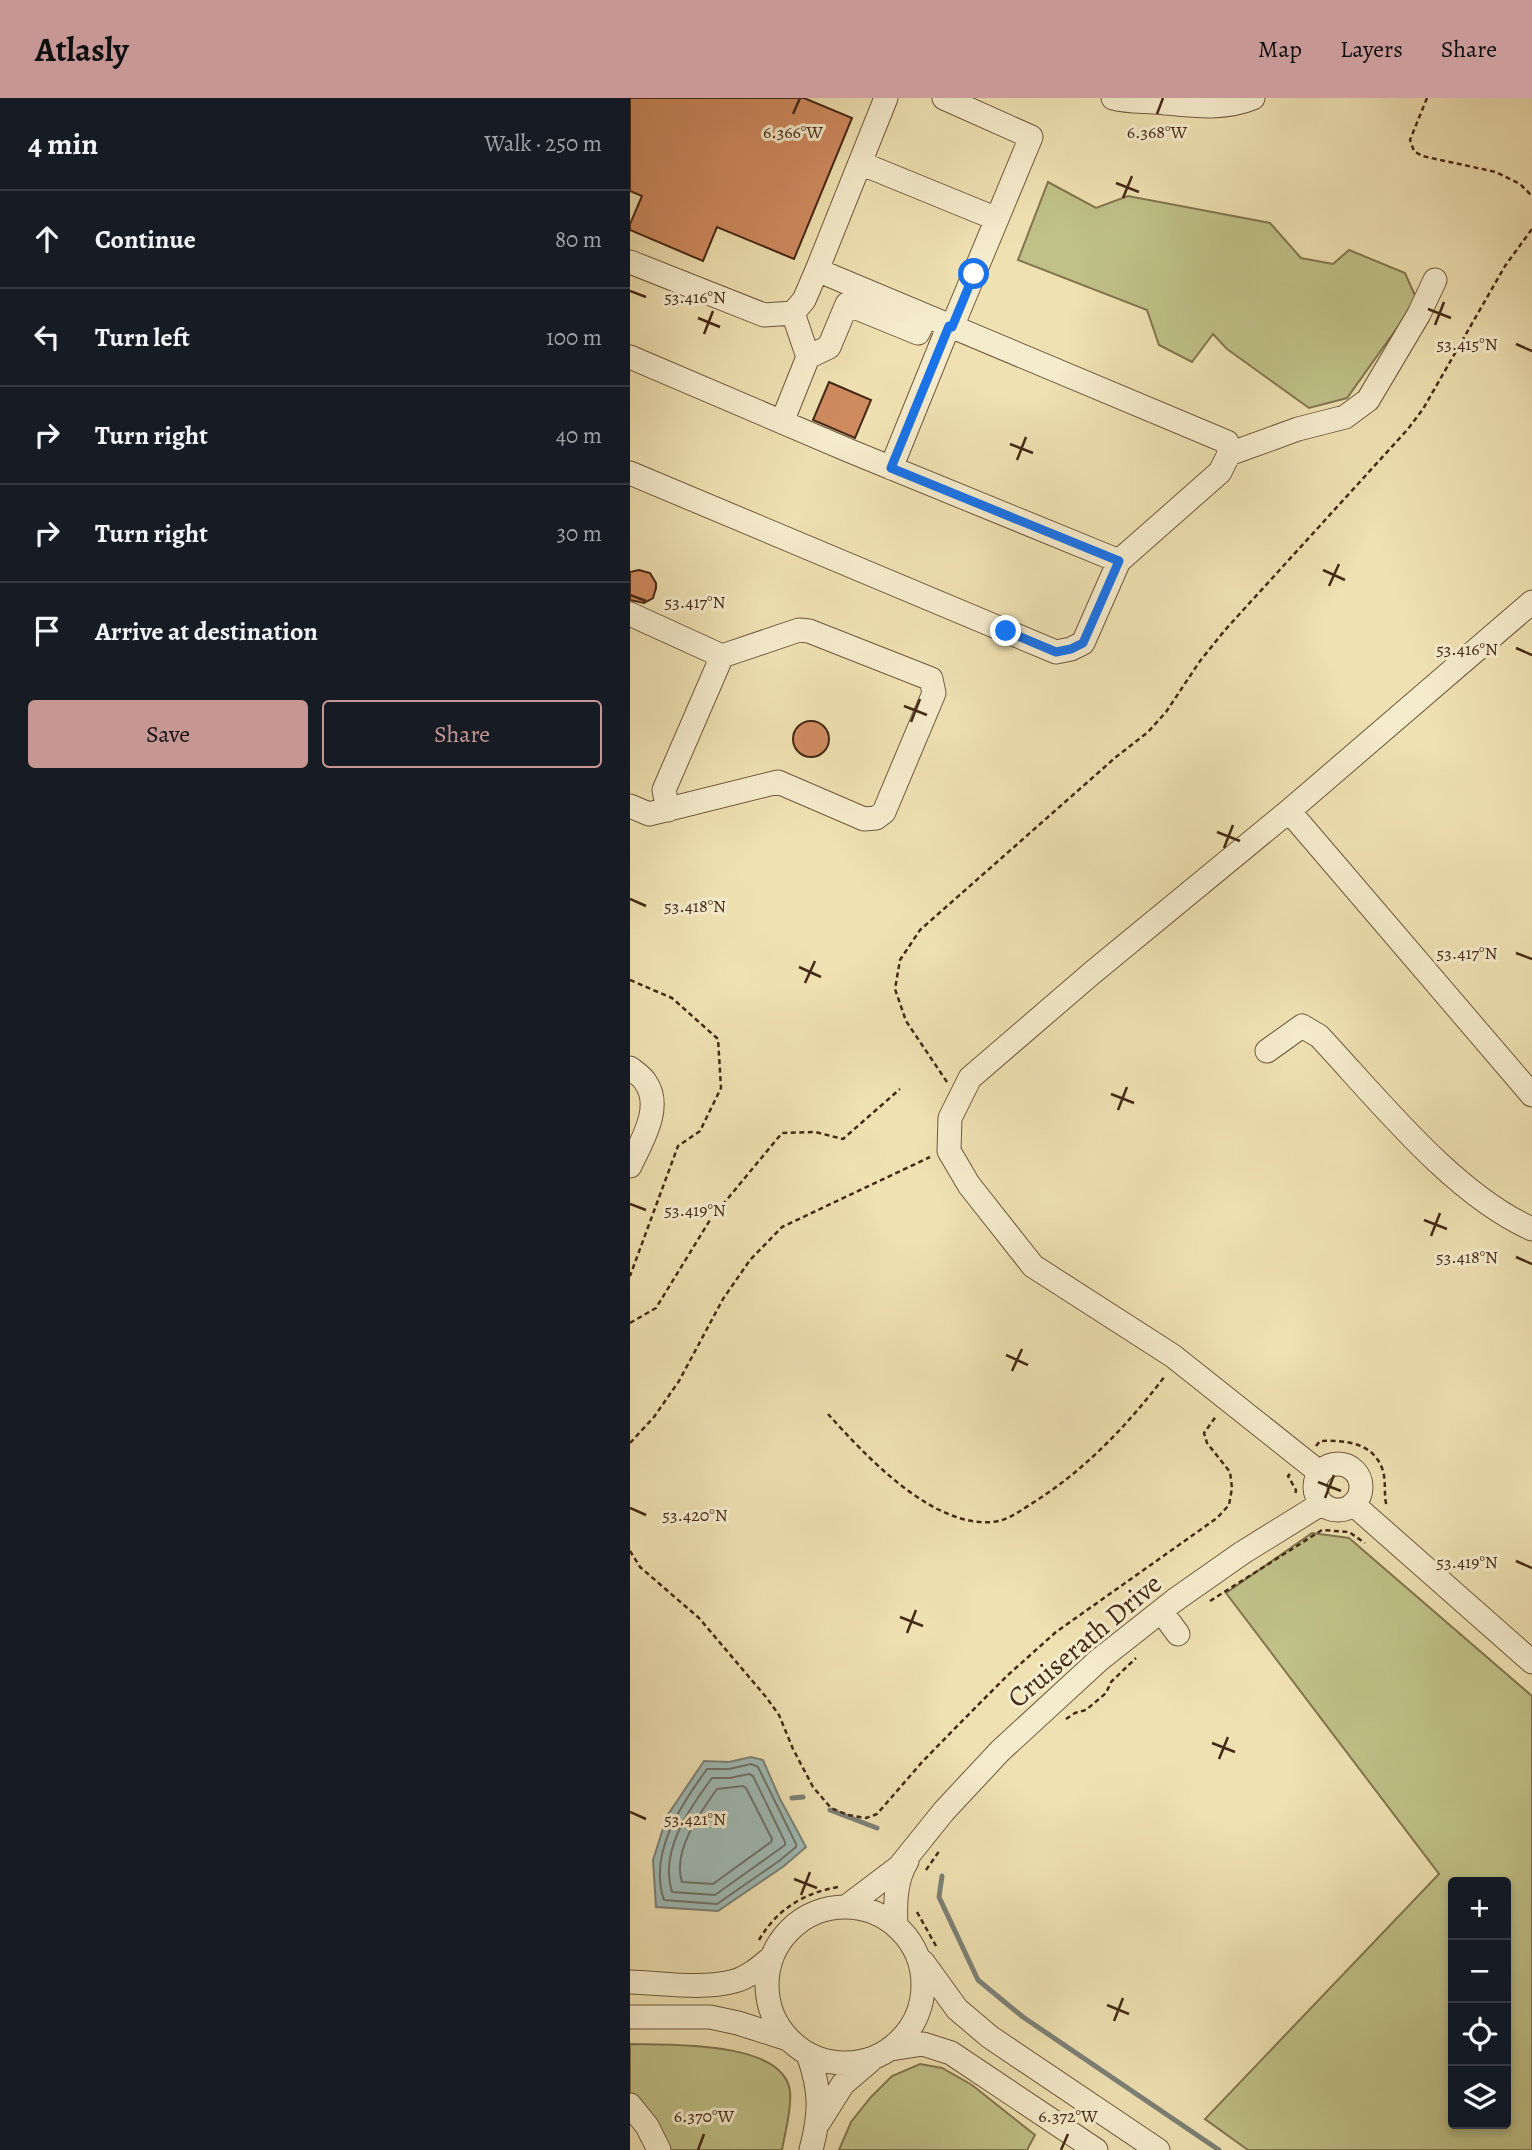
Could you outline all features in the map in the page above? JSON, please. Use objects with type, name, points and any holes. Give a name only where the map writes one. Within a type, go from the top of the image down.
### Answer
[{"type":"street","points":[[891,468],[1031,137],[944,98]]},
{"type":"street","points":[[1113,98],[1126,102],[1237,104],[1253,98]]},
{"type":"street","points":[[630,262],[764,315],[793,313],[804,300],[817,270],[860,163],[880,99]]},
{"type":"street","points":[[860,163],[997,219]]},
{"type":"street","points":[[630,473],[1056,652],[1083,643],[1119,561],[1220,472],[1229,454],[1227,442],[817,270]]},
{"type":"street","points":[[1229,454],[1298,429],[1345,416],[1368,400],[1436,280]]},
{"type":"street","points":[[782,422],[808,357],[829,346],[847,304],[918,333],[926,316]]},
{"type":"street","points":[[793,313],[808,357]]},
{"type":"street","points":[[630,357],[1119,561]]},
{"type":"street","points":[[782,422],[801,443],[816,454],[867,473],[891,468]]},
{"type":"street","points":[[1320,1472],[1178,1360],[1033,1266],[969,1185],[949,1151],[950,1118],[970,1078],[1532,602]]},
{"type":"street","points":[[630,614],[722,656],[799,630],[809,631],[931,679],[934,693],[884,812],[876,818],[864,819],[778,782],[649,814],[630,806]]},
{"type":"street","points":[[668,810],[664,790],[722,656]]},
{"type":"street","points":[[1280,818],[1532,1095]]},
{"type":"street","points":[[1267,1051],[1302,1026],[1319,1036],[1417,1141],[1461,1181],[1509,1219],[1532,1229]]},
{"type":"street","points":[[630,1068],[646,1083],[653,1102],[650,1121],[630,1166]]},
{"type":"street","points":[[1332,1464],[1340,1464],[1354,1470],[1361,1484],[1361,1491],[1353,1504],[1341,1510],[1327,1508],[1321,1504],[1314,1485],[1320,1472],[1332,1464]]},
{"type":"street","name":"Cruiserath Drive","points":[[845,1896],[899,1867],[944,1811],[1000,1751],[1099,1660],[1242,1553],[1321,1504]]},
{"type":"street","points":[[1353,1504],[1532,1662]]},
{"type":"street","points":[[1161,1611],[1178,1634]]},
{"type":"street","name":"Cruiserath Drive","points":[[896,1926],[895,1903],[903,1868],[911,1852]]},
{"type":"street","points":[[630,1982],[707,1985],[735,1981],[756,1971],[764,1951],[801,1920],[845,1896],[896,1926],[908,1939],[928,1953],[957,2009],[982,2030],[1158,2150]]},
{"type":"street","points":[[764,1951],[768,2001],[775,2021],[788,2039],[808,2054],[832,2062],[852,2063],[923,2044],[951,2053],[1096,2150]]},
{"type":"street","points":[[811,2150],[819,2122],[843,2084],[910,2030],[921,2006],[928,1953]]},
{"type":"street","points":[[630,2017],[710,2017],[788,2039]]},
{"type":"street","points":[[808,2054],[817,2080],[819,2122]]},
{"type":"street","points":[[630,2105],[647,2126],[659,2150]]},
{"type":"path","points":[[1427,98],[1410,140],[1414,151],[1422,156],[1496,172],[1520,184],[1532,196]]},
{"type":"path","points":[[959,1099],[906,1021],[895,989],[900,960],[920,930],[1148,732],[1166,712],[1200,661],[1225,630],[1416,419],[1505,266],[1532,229]]},
{"type":"path","points":[[630,980],[673,998],[718,1039],[721,1088],[700,1131],[678,1146],[630,1276]]},
{"type":"path","points":[[630,1324],[656,1308],[710,1220],[782,1133],[815,1132],[843,1139],[900,1089]]},
{"type":"path","points":[[630,1443],[654,1417],[680,1381],[723,1298],[750,1260],[782,1227],[894,1176],[949,1147]]},
{"type":"path","points":[[828,1414],[890,1477],[930,1506],[959,1518],[990,1523],[1005,1520],[1060,1486],[1102,1448],[1140,1408],[1178,1360]]},
{"type":"path","points":[[630,1551],[640,1567],[699,1618],[766,1697],[779,1715],[813,1787],[831,1808],[866,1818],[877,1814],[971,1712],[1047,1641],[1217,1518],[1229,1505],[1233,1488],[1230,1472],[1207,1443],[1204,1433],[1228,1399]]},
{"type":"path","points":[[1320,1441],[1341,1440],[1359,1444],[1372,1453],[1382,1468],[1385,1502],[1391,1512]]},
{"type":"path","points":[[1210,1601],[1322,1530],[1349,1532],[1368,1545]]},
{"type":"path","points":[[1058,1725],[1075,1713],[1086,1710],[1138,1656]]},
{"type":"path","points":[[923,1874],[944,1844]]},
{"type":"path","points":[[764,1951],[768,1926],[789,1906],[810,1894],[845,1896]]},
{"type":"path","points":[[915,1905],[918,1916],[928,1930],[928,1953]]},
{"type":"green space","points":[[1048,182],[1096,208],[1128,196],[1270,223],[1301,258],[1333,264],[1349,250],[1405,273],[1417,300],[1347,398],[1309,408],[1227,349],[1213,334],[1192,362],[1159,345],[1147,310],[1018,260]]},
{"type":"green space","points":[[1312,1533],[1349,1538],[1532,1696],[1532,2150],[1248,2150],[1205,2119],[1439,1874],[1226,1593]]},
{"type":"green space","points":[[630,2044],[721,2049],[767,2062],[783,2074],[790,2091],[782,2150],[668,2150],[630,2094]]},
{"type":"green space","points":[[920,2064],[942,2068],[972,2085],[1035,2135],[1027,2150],[839,2150],[851,2122],[871,2097],[892,2076]]},
{"type":"water","points":[[751,1757],[763,1760],[806,1847],[784,1866],[718,1911],[656,1907],[653,1860],[667,1816],[704,1761],[729,1762]]},
{"type":"building","points":[[630,98],[804,98],[852,118],[794,259],[717,227],[703,261],[630,230],[642,196],[630,191]]},
{"type":"building","points":[[829,382],[871,400],[855,438],[813,420]]},
{"type":"building","points":[[639,570],[650,573],[656,583],[653,598],[644,603],[630,600],[630,572]]},
{"type":"building","points":[[811,721],[824,726],[829,739],[824,752],[811,757],[798,752],[793,739],[798,726]]},
{"type":"waterway","points":[[792,1798],[803,1797]]},
{"type":"waterway","points":[[830,1810],[877,1828]]},
{"type":"waterway","points":[[942,1876],[939,1897],[978,1980],[1023,2017],[1219,2150]]},
{"type":"route","points":[[974,274],[952,327],[949,326],[891,468],[1119,561],[1083,643],[1056,652],[1006,631]]}]
